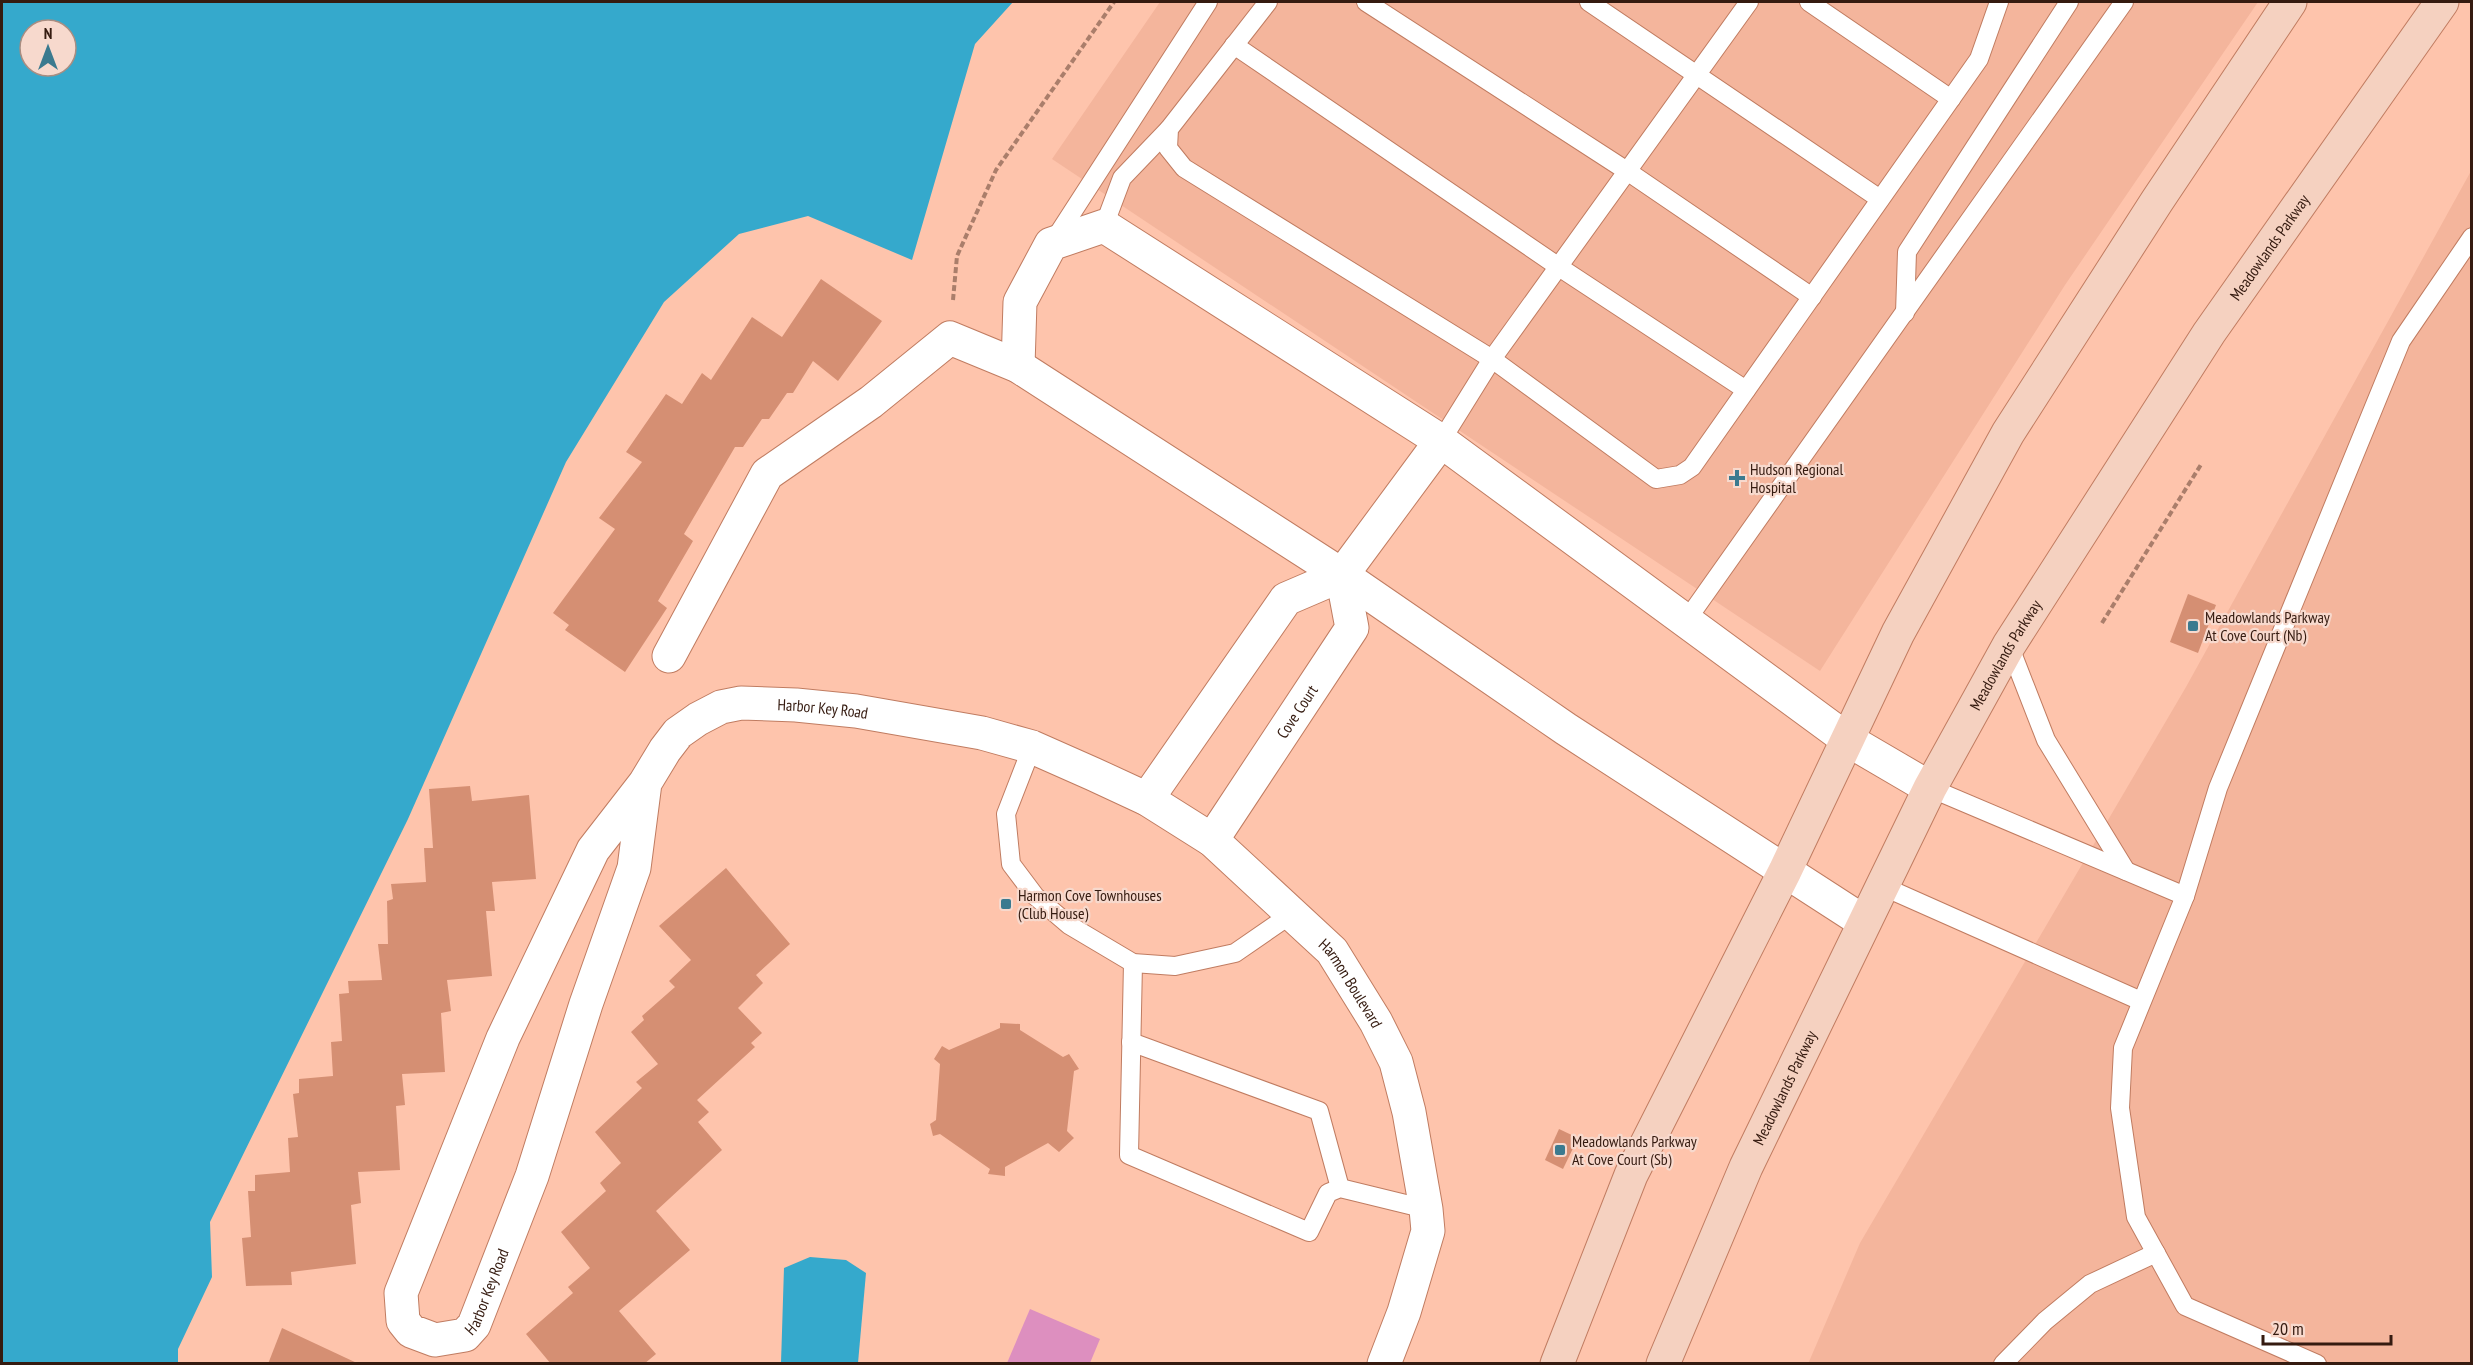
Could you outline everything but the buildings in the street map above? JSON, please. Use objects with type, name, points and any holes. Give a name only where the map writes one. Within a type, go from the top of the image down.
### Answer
[{"type":"main road","points":[[1557,1364],[1631,1175],[1785,871],[1898,633],[2008,433],[2157,201],[2290,2]]},
{"type":"main road","name":"Meadowlands Parkway","points":[[1664,1364],[1746,1167],[1930,788],[2009,645],[2209,333],[2442,2]]},
{"type":"street","points":[[1018,366],[1020,302],[1051,244],[1104,226],[1441,441],[1848,740],[1930,788]]},
{"type":"street","points":[[669,656],[766,474],[871,402],[950,338],[1018,366],[1342,575],[1566,729],[1864,922]]},
{"type":"street","points":[[1147,799],[1286,599],[1342,575],[1441,441]]},
{"type":"street","name":"Cove Court","points":[[1212,840],[1352,628],[1342,575]]},
{"type":"street","name":"Harbor Key Road","points":[[645,783],[634,868],[586,1004],[532,1176],[481,1313],[465,1335],[435,1340],[424,1337],[411,1331],[404,1320],[401,1293],[503,1038],[593,850],[645,783],[678,733],[698,718],[722,706],[741,703],[856,711],[982,733],[1032,747]]},
{"type":"street","name":"Harmon Boulevard","points":[[1032,747],[1147,799],[1212,840],[1332,951],[1376,1022],[1396,1062],[1409,1112],[1428,1231],[1404,1312],[1384,1364]]},
{"type":"lane","points":[[1051,244],[1208,2]]},
{"type":"lane","points":[[1104,226],[1122,178],[1169,129],[1268,2]]},
{"type":"lane","points":[[1366,2],[1627,171],[1812,297]]},
{"type":"lane","points":[[1589,2],[1880,199]]},
{"type":"lane","points":[[1441,441],[1492,359],[1749,2]]},
{"type":"lane","points":[[1809,2],[1951,99]]},
{"type":"lane","points":[[1169,129],[1168,148],[1184,168],[1492,359],[1656,479],[1680,475],[1692,467],[1979,59],[1999,2]]},
{"type":"lane","points":[[1905,314],[1907,252],[2069,2]]},
{"type":"lane","points":[[1686,621],[2124,2]]},
{"type":"lane","points":[[1234,45],[1559,267],[1746,390]]},
{"type":"lane","points":[[2317,1364],[2185,1306],[2136,1217],[2120,1108],[2123,1048],[2185,896],[2218,788],[2401,341],[2472,237]]},
{"type":"lane","points":[[2009,645],[2046,740],[2126,871]]},
{"type":"lane","points":[[1032,747],[1006,814],[1011,864],[1035,896],[1068,925],[1133,963],[1175,966],[1235,953],[1293,913]]},
{"type":"lane","points":[[1930,788],[2185,896]]},
{"type":"lane","points":[[1882,886],[2141,1001]]},
{"type":"lane","points":[[1133,963],[1129,1155],[1309,1232],[1328,1194],[1340,1188],[1426,1209]]},
{"type":"lane","points":[[1131,1042],[1319,1111],[1340,1188]]},
{"type":"lane","points":[[2002,1364],[2045,1321],[2090,1284],[2156,1253]]},
{"type":"path","points":[[950,338],[957,256],[996,170],[1114,2]]},
{"type":"path","points":[[2102,623],[2202,463]]},
{"type":"shaded area","name":"Hudson Regional Hospital","points":[[1160,2],[2258,2],[2065,285],[1820,671],[1052,159]]},
{"type":"shaded area","points":[[2471,171],[2471,1363],[1808,1364],[1860,1243],[2186,687]]},
{"type":"shaded area","points":[[1030,1309],[1100,1339],[1090,1363],[1007,1363]]},
{"type":"water","points":[[2,2],[1013,2],[975,44],[912,260],[808,216],[739,234],[664,302],[566,462],[408,819],[210,1222],[212,1277],[178,1349],[178,1363],[2,1363]]},
{"type":"water","points":[[810,1257],[846,1260],[866,1273],[858,1363],[781,1363],[784,1268]]},
{"type":"place","name":"Hudson Regional Hospital","points":[[1737,478]]},
{"type":"place","name":"Meadowlands Parkway At Cove Court (Nb)","points":[[2193,626]]},
{"type":"place","name":"Harmon Cove Townhouses (Club House)","points":[[1006,904]]},
{"type":"place","name":"Meadowlands Parkway At Cove Court (Sb)","points":[[1560,1150]]}]
